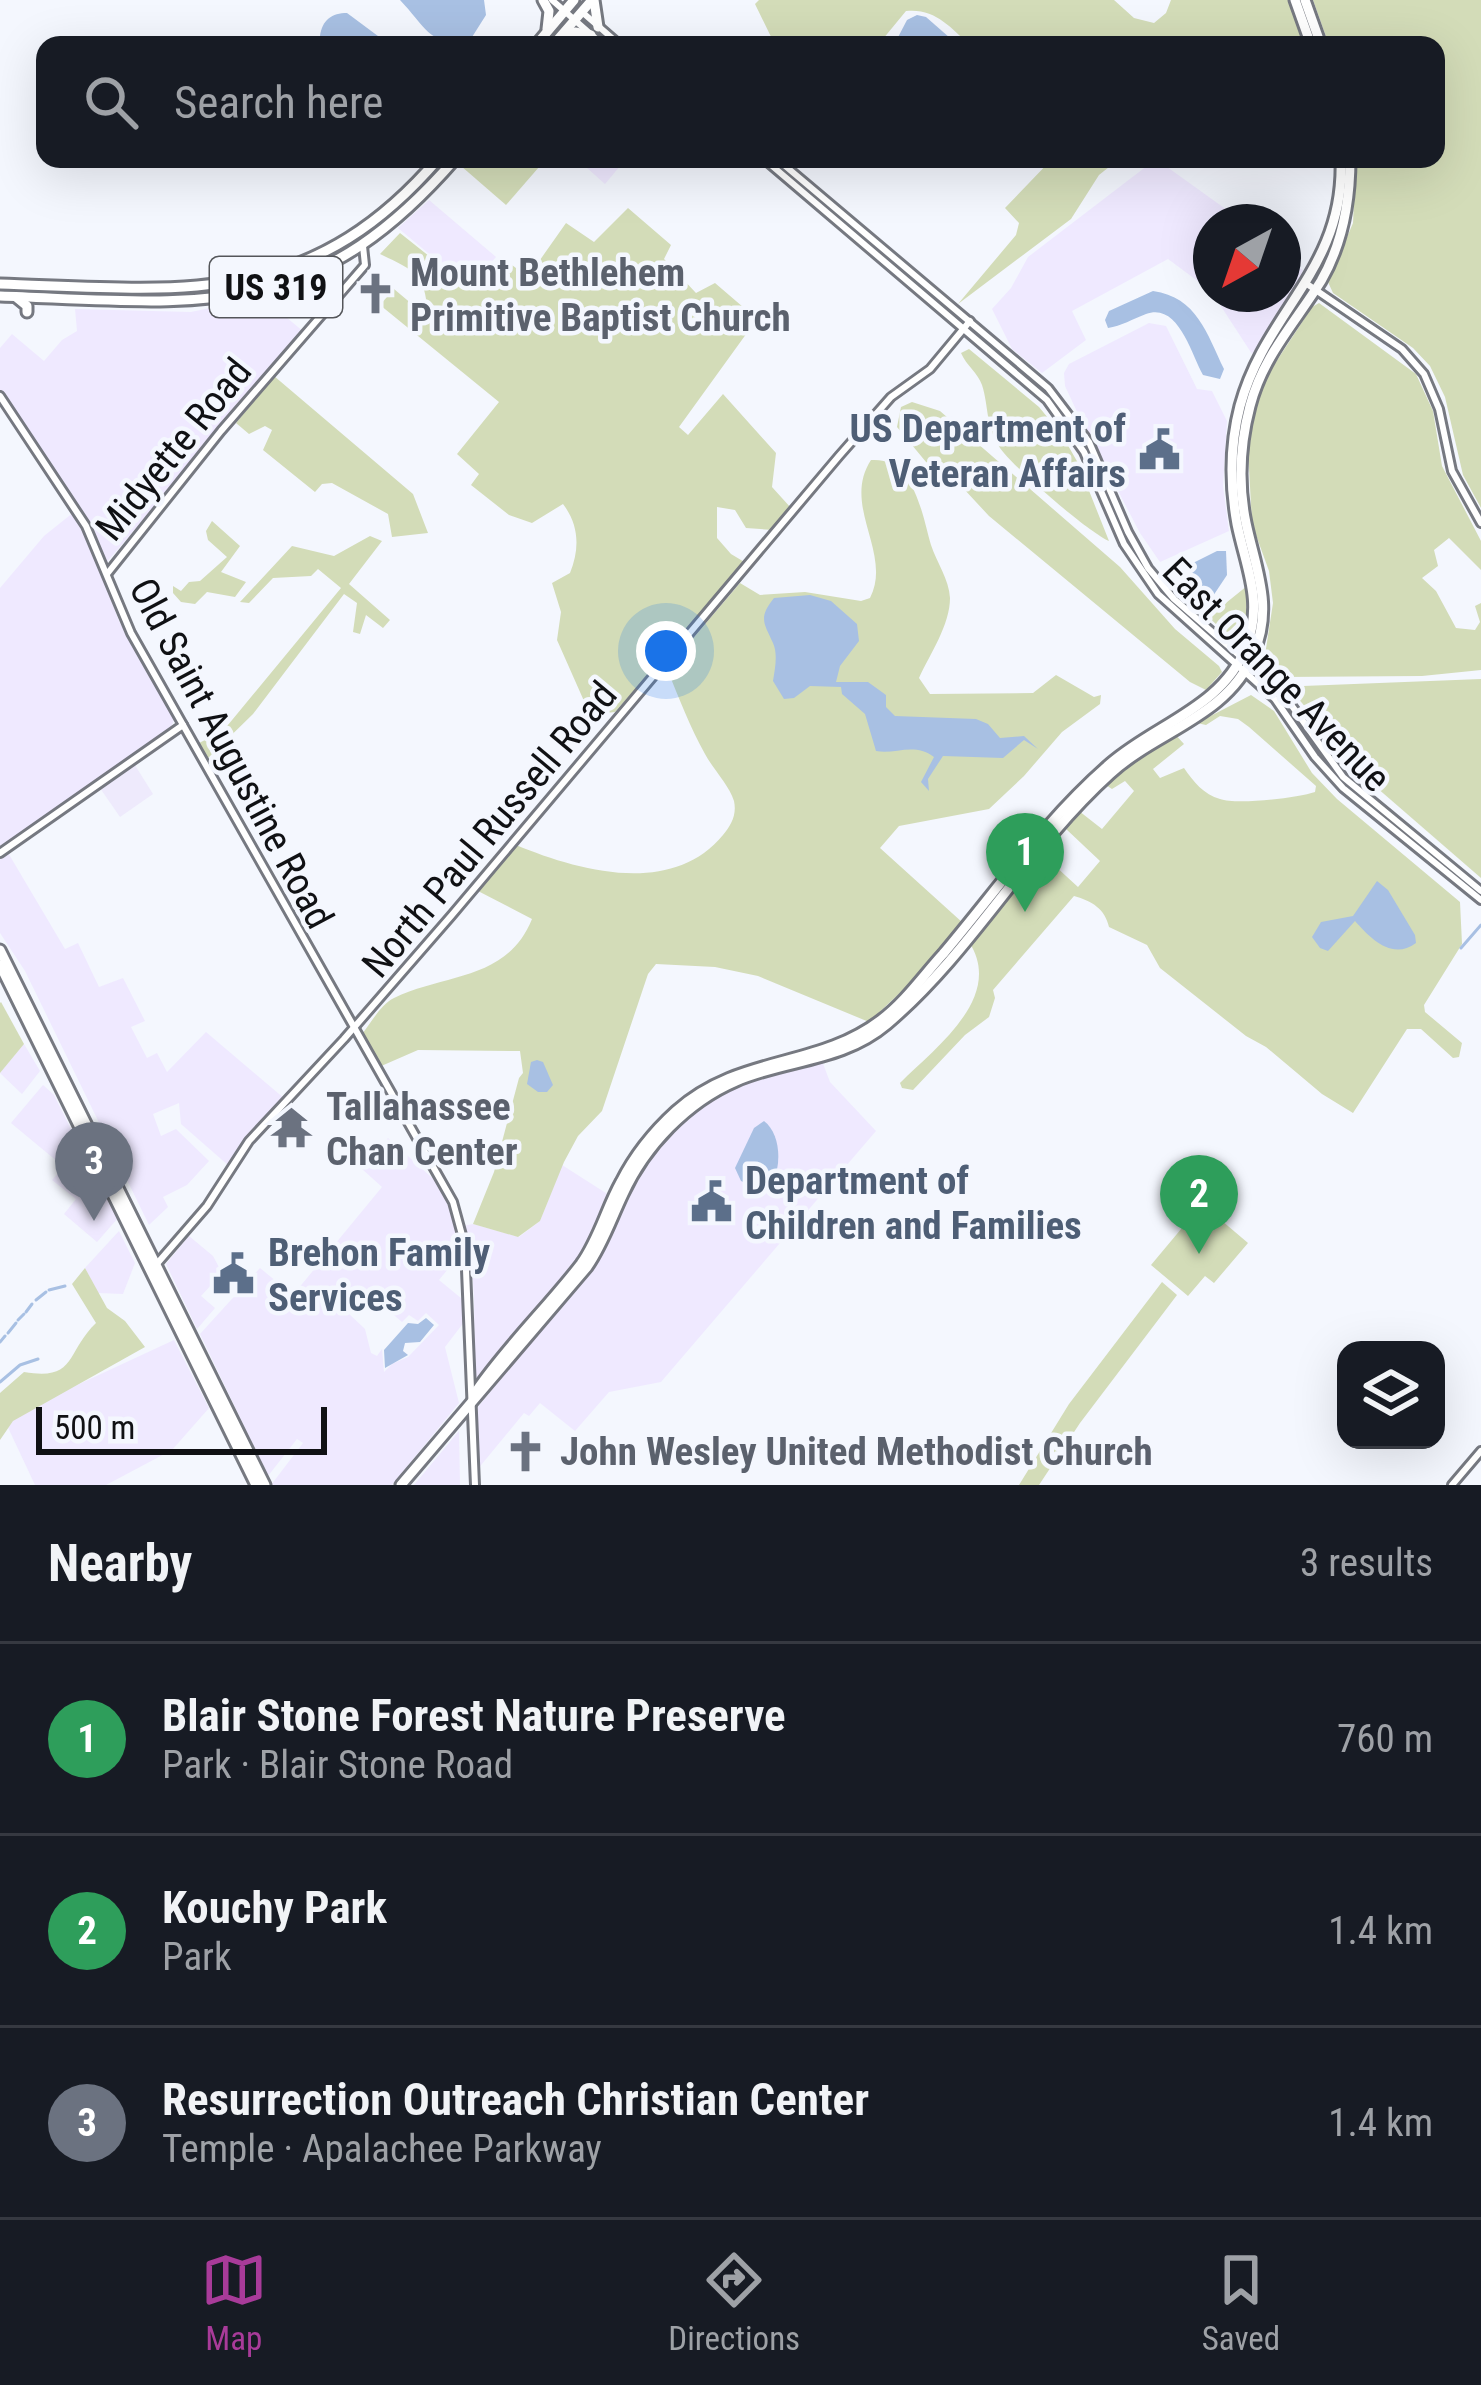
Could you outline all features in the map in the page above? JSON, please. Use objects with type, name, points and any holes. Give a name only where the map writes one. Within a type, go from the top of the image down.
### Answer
[{"type":"main road","points":[[546,33],[548,0]]},
{"type":"main road","points":[[544,36],[572,8],[593,0],[594,31],[567,36]]},
{"type":"main road","points":[[1295,0],[1308,36]]},
{"type":"main road","points":[[1305,0],[1318,36]]},
{"type":"main road","points":[[558,36],[572,8]]},
{"type":"main road","name":"US 319","points":[[0,284],[190,288],[248,280],[294,267],[334,248],[404,197],[430,168]]},
{"type":"main road","name":"US 319","points":[[0,296],[172,302],[220,299],[294,281],[363,246],[411,208],[447,168]]},
{"type":"main road","points":[[1311,287],[1336,216],[1340,168]]},
{"type":"main road","points":[[401,1485],[556,1299],[600,1240],[637,1162],[680,1113],[733,1078],[814,1058],[866,1039],[896,1016],[1105,778],[1147,744],[1205,712],[1230,691],[1264,614],[1263,586],[1237,477],[1246,421],[1258,380],[1345,221],[1349,168]]},
{"type":"main road","points":[[363,246],[364,238],[393,215],[404,197]]},
{"type":"main road","points":[[16,297],[27,312]]},
{"type":"main road","points":[[814,1058],[856,1036],[898,1005],[1090,782],[1137,742],[1209,698],[1243,665]]},
{"type":"main road","points":[[0,950],[113,1189],[199,1352],[222,1408]]},
{"type":"main road","points":[[0,965],[91,1142]]},
{"type":"main road","points":[[153,1267],[260,1485]]},
{"type":"main road","points":[[186,1342],[199,1352]]},
{"type":"street","points":[[548,0],[572,8],[597,36]]},
{"type":"street","points":[[594,31],[603,36]]},
{"type":"street","name":"East Orange Avenue","points":[[776,168],[1058,399],[1127,532],[1174,599],[1226,644],[1280,704],[1338,783],[1481,896]]},
{"type":"street","name":"East Orange Avenue","points":[[787,168],[838,216]]},
{"type":"street","name":"Midyette Road","points":[[106,575],[220,431],[365,265],[363,246]]},
{"type":"street","points":[[1311,287],[1402,349],[1424,374],[1439,409],[1452,471],[1481,524]]},
{"type":"street","name":"North Paul Russell Road","points":[[153,1267],[207,1206],[249,1142],[353,1029],[881,406],[930,369],[967,324]]},
{"type":"street","name":"Old Saint Augustine Road","points":[[0,396],[78,512],[131,633],[460,1222],[467,1269],[475,1485]]},
{"type":"street","name":"East Orange Avenue","points":[[1095,465],[1117,530],[1141,572],[1177,614],[1278,689],[1342,777],[1422,849]]},
{"type":"street","points":[[1226,644],[1241,646],[1254,638],[1261,664],[1278,689]]},
{"type":"street","points":[[1230,691],[1245,682],[1259,685]]},
{"type":"street","points":[[0,853],[183,724]]},
{"type":"street","points":[[1452,1485],[1481,1451]]},
{"type":"shaded area","points":[[587,168],[618,168],[605,184]]},
{"type":"shaded area","points":[[1144,168],[1169,168],[1219,204],[1193,204],[1193,278],[1168,259],[1072,311],[1086,340],[1042,373],[1012,349],[992,309],[1011,288],[1028,257]]},
{"type":"shaded area","points":[[429,200],[496,257],[469,287],[398,228]]},
{"type":"shaded area","points":[[262,297],[304,332],[100,570],[119,621],[174,720],[171,727],[0,848],[0,588],[44,536],[79,508],[0,390],[0,348],[12,334],[44,361],[77,331],[75,309],[191,312]]},
{"type":"shaded area","points":[[1225,312],[1280,312],[1252,354]]},
{"type":"shaded area","name":"US Department of Veteran Affairs","points":[[1149,323],[1166,326],[1197,389],[1212,391],[1227,421],[1223,486],[1229,531],[1160,562],[1079,416],[1064,373],[1069,364]]},
{"type":"shaded area","points":[[133,762],[153,794],[120,817],[100,788]]},
{"type":"shaded area","points":[[7,851],[65,949],[78,943],[99,987],[123,978],[145,1021],[131,1027],[147,1058],[157,1053],[167,1072],[206,1032],[285,1099],[236,1152],[229,1166],[181,1124],[179,1103],[153,1114],[161,1136],[176,1129],[209,1161],[187,1185],[163,1197],[168,1207],[149,1225],[25,971],[0,933],[0,856]]},
{"type":"shaded area","points":[[24,1044],[40,1071],[22,1094],[0,1073]]},
{"type":"shaded area","points":[[822,1061],[830,1082],[876,1131],[661,1382],[609,1392],[575,1431],[540,1403],[529,1416],[524,1413],[477,1470],[478,1407],[590,1270],[633,1185],[676,1125],[723,1092]]},
{"type":"shaded area","points":[[43,1085],[54,1095],[76,1139],[58,1162],[11,1123]]},
{"type":"shaded area","points":[[388,1138],[440,1185],[458,1229],[458,1242],[439,1280],[467,1303],[468,1317],[445,1347],[459,1403],[392,1485],[271,1485],[303,1443],[297,1439],[268,1476],[200,1334],[260,1268],[293,1295],[382,1187],[362,1169]],"holes":[[[375,1299],[402,1322],[409,1315],[418,1321],[426,1313],[439,1325],[408,1357],[384,1372],[382,1349],[377,1356],[371,1353],[365,1329],[347,1312],[353,1305],[362,1313]]]},
{"type":"shaded area","points":[[83,1147],[118,1218],[97,1242],[64,1214],[76,1199],[52,1180]]},
{"type":"shaded area","points":[[562,1165],[609,1195],[594,1232],[573,1266],[475,1378],[474,1296],[470,1246],[463,1226],[473,1224],[519,1237],[540,1221]]},
{"type":"shaded area","points":[[119,1231],[135,1263],[123,1294],[98,1293],[85,1268]]},
{"type":"shaded area","points":[[189,1236],[213,1256],[222,1273],[201,1296],[215,1308],[197,1329],[166,1264]]},
{"type":"shaded area","points":[[174,1340],[209,1408],[172,1450],[106,1485],[35,1485],[4,1419]]},
{"type":"shaded area","points":[[459,1431],[460,1485],[414,1485]]},
{"type":"green space","points":[[759,0],[1114,0],[1134,18],[1154,23],[1166,13],[1171,0],[1288,0],[1301,36],[960,36],[941,20],[906,11],[885,36],[771,36],[755,4]]},
{"type":"green space","points":[[1313,0],[1481,0],[1481,508],[1463,475],[1445,397],[1430,366],[1413,348],[1333,293],[1328,282],[1353,223],[1356,168],[1445,168],[1445,36],[1326,36]]},
{"type":"green space","points":[[463,168],[538,168],[506,205]]},
{"type":"green space","points":[[1043,168],[1108,168],[1071,219],[958,304],[1016,235],[1019,223],[1005,208]]},
{"type":"green space","points":[[628,208],[671,245],[664,259],[696,293],[715,283],[757,319],[679,427],[688,435],[723,394],[776,453],[772,487],[791,508],[773,530],[746,528],[735,510],[717,507],[717,538],[746,563],[615,712],[597,714],[588,710],[557,640],[561,612],[552,583],[570,573],[573,564],[576,537],[572,520],[563,504],[532,523],[509,515],[471,485],[479,474],[457,454],[499,402],[380,305],[394,289],[413,305],[426,299],[416,275],[380,254],[400,233],[464,284],[476,285],[500,256],[528,277],[566,223],[594,242]]},
{"type":"green space","points":[[1319,303],[1416,374],[1433,411],[1442,466],[1481,541],[1481,570],[1449,538],[1434,550],[1438,566],[1422,578],[1436,591],[1456,628],[1475,630],[1480,622],[1475,606],[1481,603],[1481,670],[1422,676],[1281,677],[1265,655],[1273,603],[1269,571],[1252,524],[1248,449],[1254,409],[1266,377]]},
{"type":"green space","points":[[969,349],[1039,407],[1062,435],[1109,541],[1052,498],[1000,448],[982,385],[961,353]]},
{"type":"green space","points":[[274,376],[413,494],[428,533],[392,537],[388,514],[332,483],[322,484],[315,492],[263,450],[272,430],[265,426],[249,434],[236,423]]},
{"type":"green space","points":[[912,402],[940,411],[1120,567],[1175,629],[1219,666],[1222,672],[1206,690],[1190,682],[989,516],[950,474],[931,468],[897,427],[901,407]]},
{"type":"green space","points":[[871,460],[886,462],[907,477],[947,584],[947,619],[919,678],[930,694],[1033,693],[1056,675],[1094,697],[1101,695],[1100,704],[1062,732],[989,809],[899,826],[880,848],[963,923],[869,1022],[758,976],[715,967],[656,964],[648,974],[602,1111],[578,1136],[540,1221],[518,1237],[473,1224],[523,1073],[520,1051],[418,1050],[379,1067],[362,1034],[389,1001],[491,965],[521,939],[532,919],[478,891],[516,845],[596,870],[652,872],[702,854],[723,835],[733,819],[734,801],[708,760],[667,669],[740,583],[760,595],[805,592],[861,601],[870,598],[876,564],[861,495]]},
{"type":"green space","points":[[212,521],[240,546],[221,572],[246,582],[235,597],[207,592],[195,604],[181,602],[173,586],[181,591],[189,582],[200,581],[227,557],[208,540],[206,531]]},
{"type":"green space","points":[[370,536],[382,541],[349,584],[390,620],[383,628],[366,615],[360,634],[353,632],[357,603],[344,594],[253,714],[206,760],[199,743],[223,731],[341,588],[318,569],[311,576],[273,578],[249,603],[240,602],[292,546],[334,556]]},
{"type":"green space","points":[[1247,586],[1246,618],[1236,643],[1201,610],[1207,606],[1216,611]]},
{"type":"green space","points":[[1481,679],[1481,878],[1361,774],[1292,691],[1303,686]]},
{"type":"green space","points":[[1251,695],[1274,711],[1312,773],[1337,799],[1460,902],[1462,944],[1424,1005],[1425,1012],[1462,1043],[1459,1057],[1453,1058],[1421,1029],[1407,1029],[1353,1113],[1160,968],[1147,945],[1109,927],[1097,907],[1074,896],[993,990],[989,1017],[965,1035],[913,1090],[902,1088],[900,1083],[947,1038],[972,1002],[978,962],[969,942],[1042,854],[1078,887],[1100,861],[1065,828],[1079,811],[1102,829],[1134,791],[1125,781],[1112,789],[1103,783],[1173,732],[1184,744],[1153,769],[1160,778],[1184,768],[1204,791],[1228,801],[1315,792],[1316,786],[1238,719],[1220,716],[1206,725],[1197,723]]},
{"type":"green space","points":[[0,1003],[24,1044],[0,1073]]},
{"type":"green space","points":[[1202,1204],[1248,1243],[1214,1283],[1205,1276],[1188,1296],[1151,1265]]},
{"type":"green space","points":[[85,1268],[107,1308],[125,1321],[145,1347],[13,1421],[0,1440],[0,1393],[24,1372],[41,1374],[62,1368],[96,1323],[72,1284]]},
{"type":"green space","points":[[1162,1282],[1177,1295],[1039,1485],[1019,1485],[1069,1404]]},
{"type":"water","points":[[400,0],[484,0],[486,15],[473,36],[428,32]]},
{"type":"water","points":[[347,13],[378,36],[320,36],[332,16]]},
{"type":"water","points":[[926,17],[948,36],[899,36],[907,20]]},
{"type":"water","points":[[1153,291],[1180,301],[1199,319],[1224,369],[1220,379],[1203,375],[1182,332],[1167,315],[1146,314],[1108,328],[1109,311]]},
{"type":"water","points":[[1226,551],[1227,575],[1213,596],[1201,588],[1187,566]]},
{"type":"water","points":[[810,595],[831,601],[857,624],[859,641],[840,666],[836,682],[868,682],[886,695],[886,707],[895,716],[976,719],[1000,738],[1024,736],[1038,749],[1024,740],[1003,758],[943,756],[928,779],[929,791],[921,782],[934,757],[919,750],[876,751],[865,714],[842,694],[841,687],[810,686],[784,699],[773,681],[775,652],[764,616],[774,598]]},
{"type":"water","points":[[1377,881],[1388,890],[1416,943],[1390,948],[1355,921],[1328,951],[1320,948],[1312,937],[1321,922],[1353,916]]},
{"type":"water","points":[[531,1062],[543,1062],[553,1085],[547,1092],[527,1084]]},
{"type":"water","points":[[764,1121],[773,1133],[778,1158],[773,1182],[760,1189],[741,1181],[735,1168],[754,1128]]},
{"type":"water","points":[[426,1318],[434,1325],[420,1342],[405,1343],[403,1351],[408,1355],[385,1368],[384,1350],[408,1323],[418,1324]]},
{"type":"waterway","points":[[1461,948],[1481,925]]},
{"type":"waterway","points":[[49,1290],[65,1286]]},
{"type":"waterway","points":[[36,1300],[46,1292]]},
{"type":"waterway","points":[[26,1312],[32,1304]]},
{"type":"waterway","points":[[18,1320],[24,1314]]},
{"type":"waterway","points":[[8,1333],[16,1323]]},
{"type":"waterway","points":[[0,1342],[5,1336]]},
{"type":"waterway","points":[[0,1382],[20,1365],[38,1359]]},
{"type":"place","name":"Mount Bethlehem Primitive Baptist Church","points":[[376,294]]},
{"type":"place","name":"US Department of Veteran Affairs","points":[[1160,450]]},
{"type":"place","name":"Blair Stone Forest Nature Preserve","points":[[1025,912]]},
{"type":"place","name":"Tallahassee Chan Center","points":[[292,1128]]},
{"type":"place","name":"Department of Children and Families","points":[[711,1202]]},
{"type":"place","name":"Resurrection Outreach Christian Center","points":[[94,1221]]},
{"type":"place","name":"Kouchy Park","points":[[1199,1254]]},
{"type":"place","name":"Brehon Family Services","points":[[234,1274]]},
{"type":"place","name":"John Wesley United Methodist Church","points":[[526,1451]]}]
